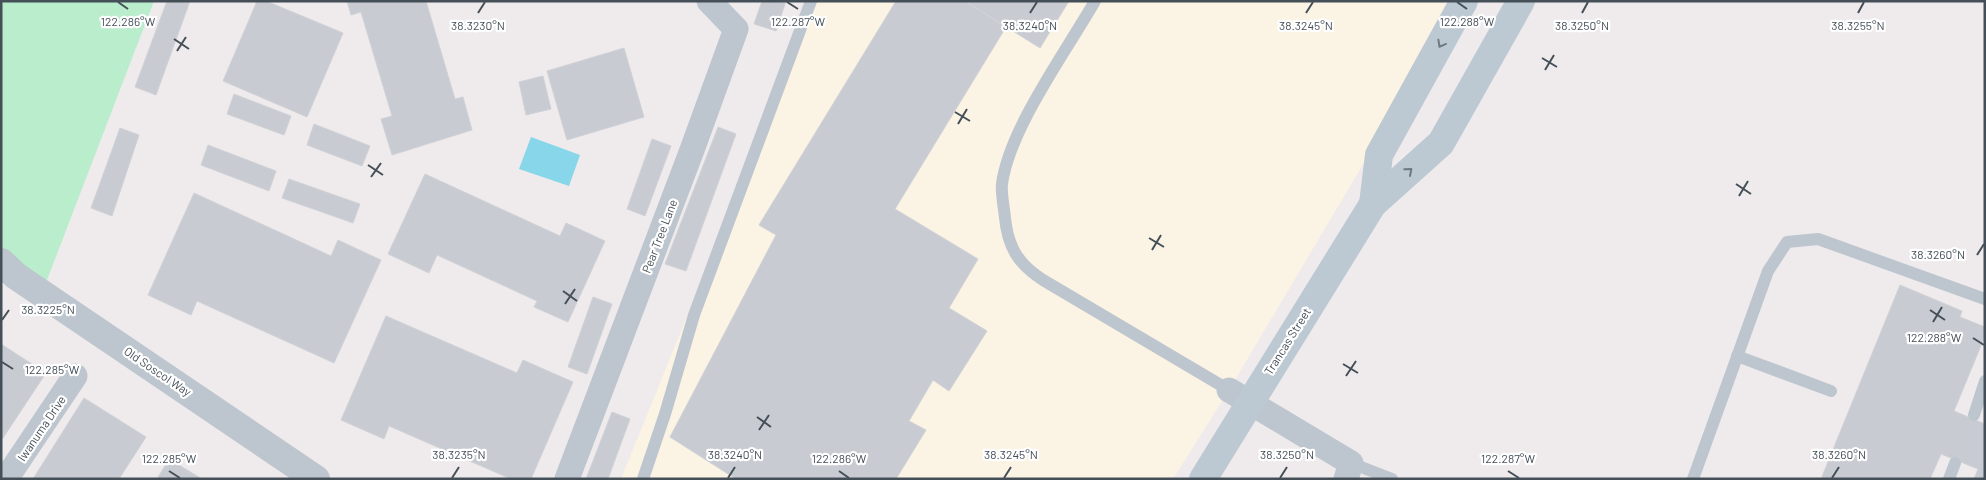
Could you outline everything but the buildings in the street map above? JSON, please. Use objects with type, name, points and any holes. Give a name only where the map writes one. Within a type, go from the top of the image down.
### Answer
[{"type":"main road","name":"Trancas Street","points":[[1373,204],[1379,155],[1464,1]]},
{"type":"main road","name":"Trancas Street","points":[[1203,479],[1240,395],[1373,204],[1441,143],[1521,1]]},
{"type":"street","name":"Pear Tree Lane","points":[[568,479],[736,29],[710,1]]},
{"type":"street","name":"Old Soscol Way","points":[[1,262],[22,280],[316,479]]},
{"type":"street","name":"Iwanuma Drive","points":[[6,479],[75,376]]},
{"type":"street","points":[[1240,395],[1348,471]]},
{"type":"lane","points":[[643,479],[665,414],[694,315],[812,1]]},
{"type":"lane","points":[[1095,1],[1031,109],[1011,148],[1002,185],[1006,227],[1015,254],[1026,269],[1043,280],[1240,395]]},
{"type":"lane","points":[[1693,479],[1768,271],[1787,242],[1818,239],[1985,299]]},
{"type":"lane","points":[[1737,356],[1831,391]]},
{"type":"lane","points":[[1974,415],[1985,381]]},
{"type":"lane","points":[[1949,479],[1955,463]]},
{"type":"lane","points":[[1348,471],[1392,479]]},
{"type":"shaded area","points":[[815,1],[1460,1],[1229,390],[1173,479],[621,479]]},
{"type":"green space","points":[[1,1],[154,1],[42,293],[1,262]]},
{"type":"water","points":[[531,137],[580,155],[569,186],[519,169]]}]
